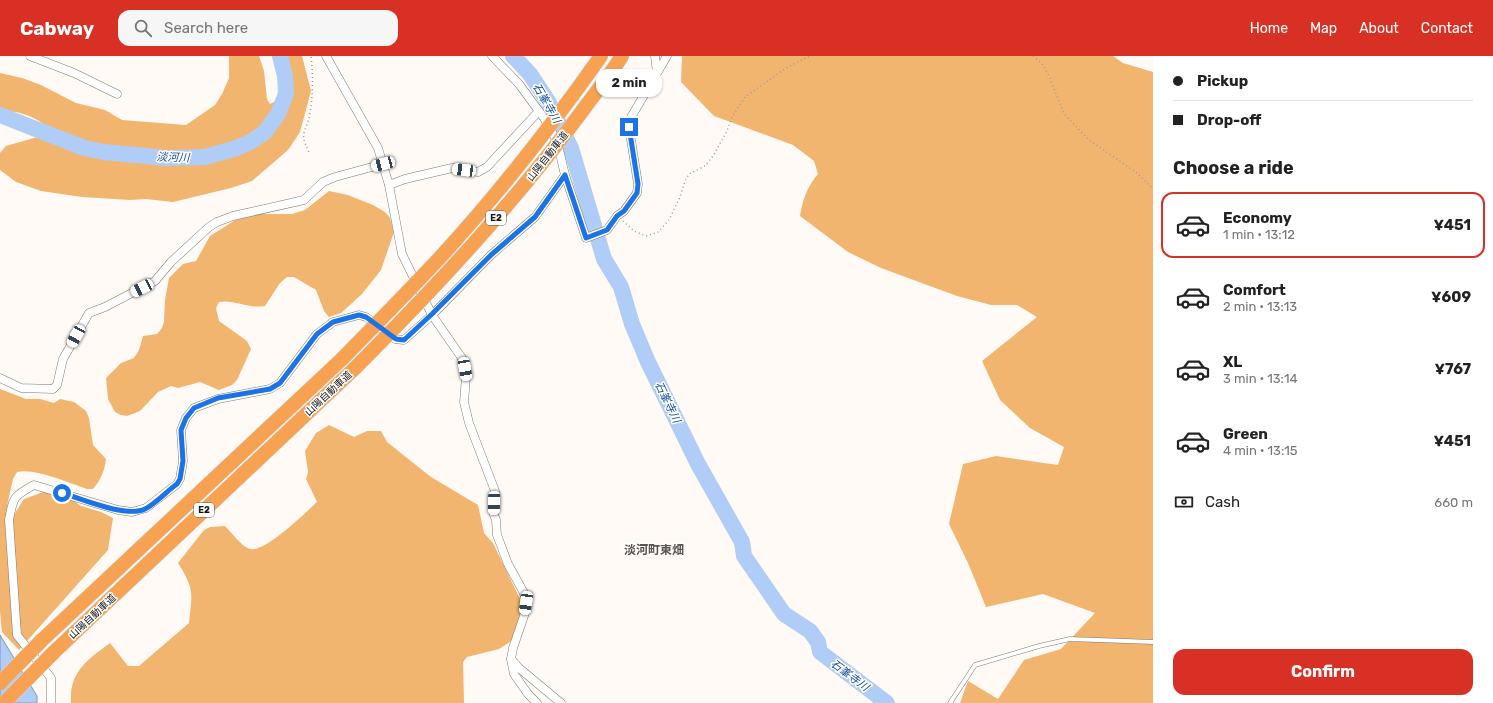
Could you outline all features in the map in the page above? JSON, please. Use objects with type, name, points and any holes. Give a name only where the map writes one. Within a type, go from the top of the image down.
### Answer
[{"type":"highway","name":"山陽自動車道","points":[[0,683],[41,641],[342,358],[441,256],[495,195],[548,130],[601,56]]},
{"type":"highway","name":"山陽自動車道","points":[[4,703],[53,653],[355,368],[459,261],[507,206],[560,141],[622,56]]},
{"type":"street","points":[[30,56],[74,73],[117,94]]},
{"type":"street","points":[[326,56],[378,148],[389,185],[402,254],[432,314],[464,361],[466,377],[464,402],[469,423],[495,492],[494,515],[497,534],[508,564],[524,593],[526,603],[525,613],[513,648],[511,659],[514,674],[528,694],[537,703]]},
{"type":"street","points":[[492,56],[519,84],[538,112],[544,118],[557,141],[565,175],[586,238],[607,230],[617,216],[624,211],[637,193],[638,184],[629,127],[630,119],[667,56]]},
{"type":"street","points":[[655,56],[657,72]]},
{"type":"street","points":[[389,185],[405,179],[452,168],[478,172],[481,171],[488,167],[538,112]]},
{"type":"street","points":[[0,378],[21,388],[53,389],[57,385],[63,359],[89,313],[105,307],[155,281],[171,262],[209,227],[217,222],[233,216],[304,200],[323,182],[335,177],[383,164]]},
{"type":"street","points":[[51,703],[51,678],[17,635],[9,520],[13,502],[18,493],[34,485],[118,510],[132,512],[146,508],[177,484],[180,479],[183,461],[181,430],[186,418],[194,408],[218,398],[270,389],[280,383],[317,334],[333,322],[359,315],[366,317],[396,339],[404,340],[491,255],[535,217],[565,175]]},
{"type":"street","points":[[511,659],[519,668],[561,703]]},
{"type":"lane","points":[[950,703],[975,665],[1039,646],[1070,640],[1153,642]]},
{"type":"path","points":[[309,152],[303,141],[304,131],[310,113],[312,68],[310,56]]},
{"type":"path","points":[[617,216],[634,231],[646,236],[658,232],[670,220],[680,197],[684,181],[689,174],[705,166],[713,156],[728,131],[733,115],[745,97],[786,68],[810,56]]},
{"type":"path","points":[[1033,56],[1042,65],[1050,78],[1064,114],[1088,139],[1137,174],[1153,190]]},
{"type":"shaded area","points":[[229,56],[259,56],[264,71],[267,99],[270,104],[276,101],[281,90],[282,83],[277,56],[302,56],[311,91],[300,132],[288,150],[252,181],[231,188],[173,202],[146,199],[130,200],[82,197],[41,191],[16,182],[0,170],[0,153],[6,146],[55,132],[29,116],[21,113],[0,113],[0,73],[22,78],[41,85],[76,103],[105,110],[122,120],[186,125],[215,105],[222,94],[229,78]]},
{"type":"shaded area","points":[[682,56],[1113,56],[1123,63],[1153,72],[1153,703],[960,703],[968,681],[998,699],[1024,660],[1061,649],[1095,613],[1043,594],[986,607],[968,563],[949,524],[963,464],[996,456],[1058,465],[1064,447],[1030,428],[1000,400],[982,361],[1037,317],[1017,305],[991,305],[957,296],[881,268],[848,252],[800,216],[806,194],[818,174],[814,161],[793,145],[714,116],[681,82]]},
{"type":"shaded area","points":[[329,191],[348,195],[373,205],[385,212],[390,218],[394,232],[381,270],[362,294],[341,313],[329,317],[324,311],[316,290],[294,277],[287,277],[280,283],[265,306],[259,307],[225,301],[219,302],[216,308],[219,321],[247,341],[251,349],[237,380],[232,385],[219,390],[200,382],[178,388],[171,386],[158,392],[140,411],[127,416],[115,412],[108,399],[106,378],[121,363],[134,358],[139,350],[143,336],[157,334],[162,328],[169,278],[183,264],[196,261],[210,236],[245,214],[292,214],[305,210]]},
{"type":"shaded area","points":[[0,389],[26,399],[40,399],[54,403],[60,399],[74,402],[86,411],[89,418],[93,445],[106,459],[102,475],[93,489],[87,489],[42,474],[24,471],[17,472],[13,479],[7,506],[12,518],[24,499],[52,489],[59,490],[81,506],[101,512],[113,518],[108,550],[19,650],[2,632],[0,611]]},
{"type":"shaded area","points":[[329,425],[354,437],[367,431],[381,431],[387,442],[431,477],[478,505],[484,533],[493,543],[522,603],[517,629],[510,642],[499,649],[467,657],[463,662],[464,703],[71,703],[71,692],[76,675],[87,661],[110,643],[128,666],[139,666],[189,623],[191,605],[190,586],[178,563],[204,530],[210,527],[225,526],[243,545],[250,549],[257,549],[275,539],[317,502],[306,479],[308,472],[305,451],[316,433]]},
{"type":"water","points":[[0,635],[37,696],[37,703],[0,703]]},
{"type":"waterway","name":"淡河川","points":[[0,115],[84,148],[104,152],[166,158],[205,157],[237,148],[252,141],[265,132],[278,114],[286,94],[285,76],[280,56]]},
{"type":"waterway","name":"石峯寺川","points":[[513,56],[530,74],[549,103],[571,148],[604,259],[621,287],[632,324],[648,362],[698,464],[742,542],[744,556],[784,614],[810,631],[818,642],[820,652],[887,703]]},
{"type":"district","name":"淡河町東畑","points":[[654,550]]},
{"type":"route","points":[[62,493],[118,510],[132,512],[146,508],[177,484],[180,479],[183,461],[181,430],[186,418],[194,408],[218,398],[270,389],[280,383],[317,334],[333,322],[359,315],[366,317],[396,339],[404,340],[491,255],[535,217],[565,175],[586,238],[607,230],[620,212],[624,211],[637,193],[638,184],[629,127]]}]
